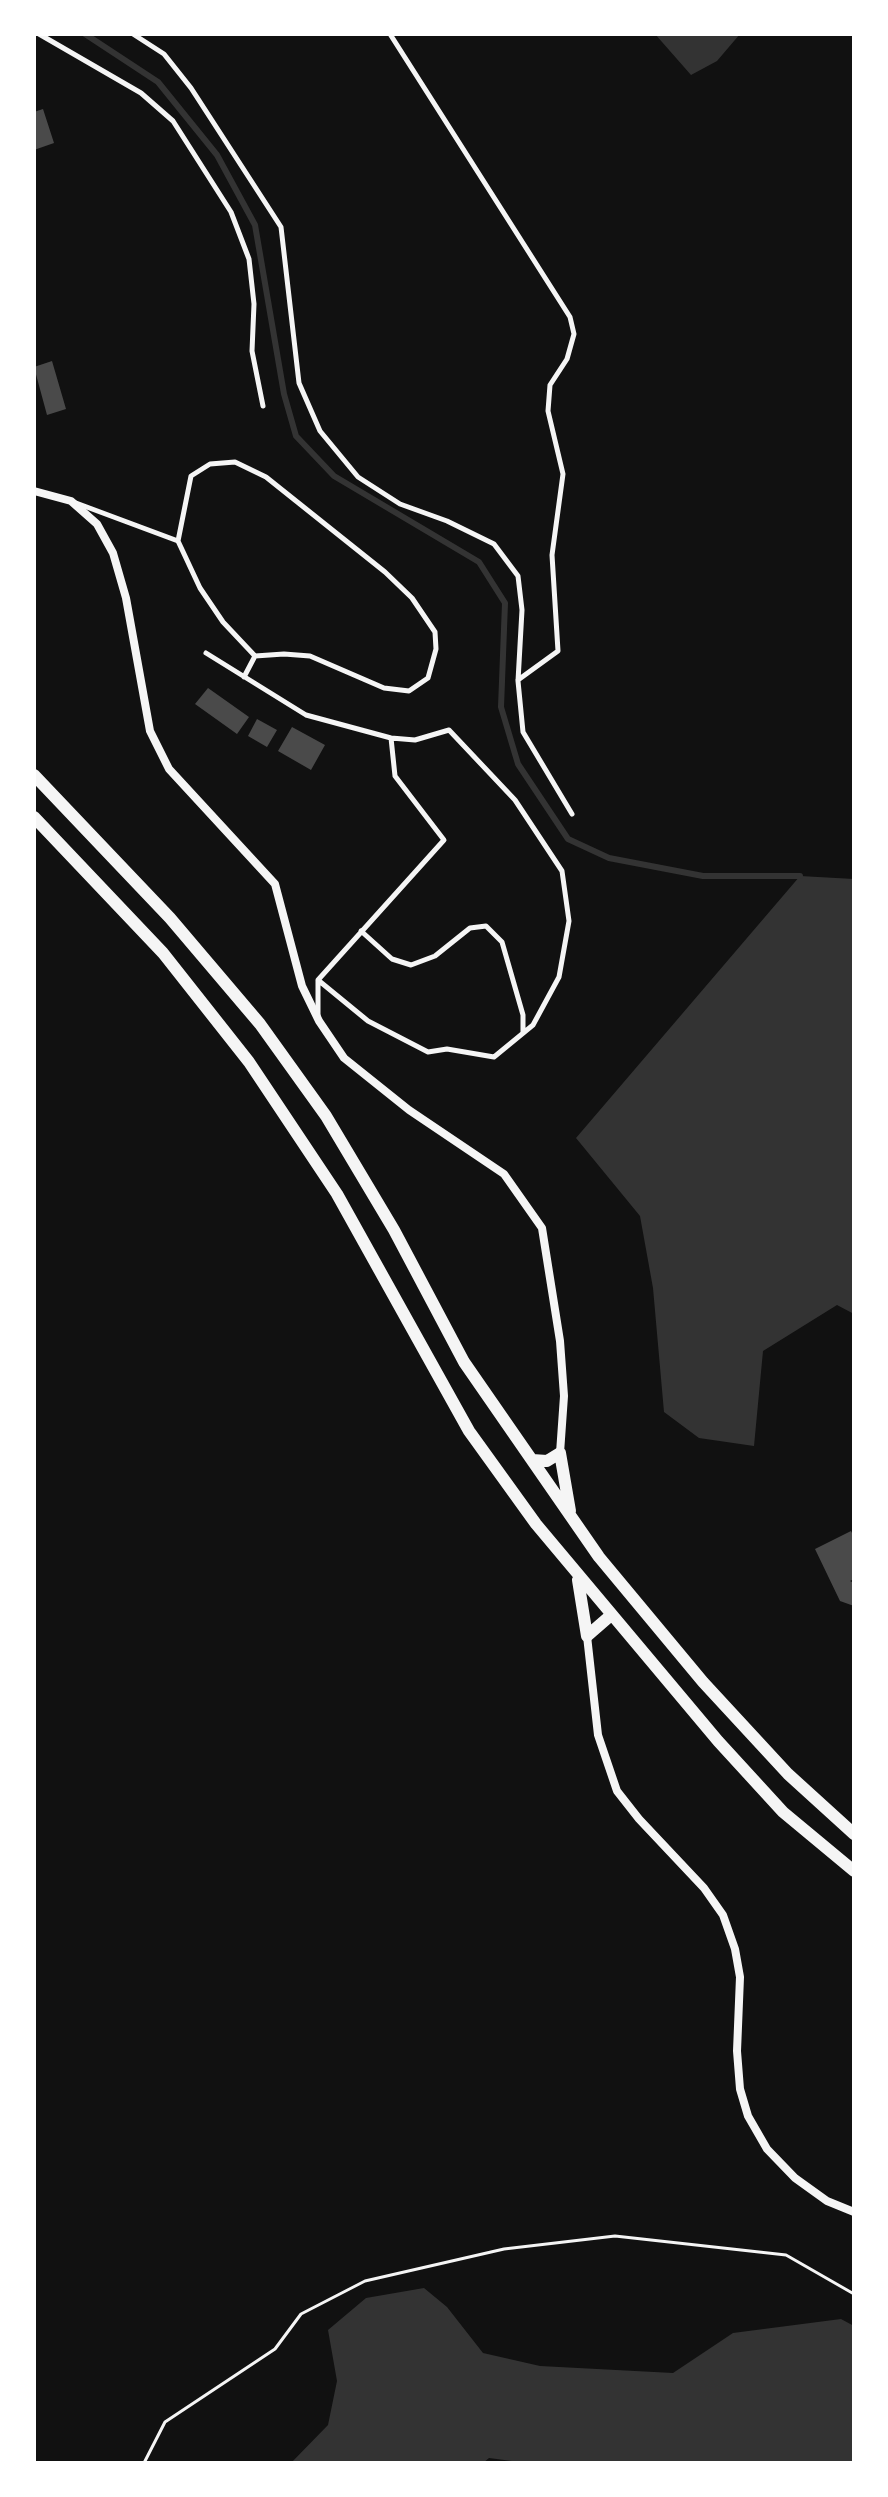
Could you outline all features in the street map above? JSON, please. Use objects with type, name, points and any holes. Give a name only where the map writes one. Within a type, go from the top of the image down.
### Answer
[{"type":"street","points":[[34,491],[71,501],[97,524],[113,553],[126,598],[150,731],[169,769],[275,884],[302,986],[319,1021],[344,1058],[372,1083],[504,1174],[542,1228],[560,1341],[564,1396],[560,1453],[571,1516]]},
{"type":"street","points":[[34,775],[170,918],[260,1024],[326,1116],[394,1230],[464,1362],[599,1557],[703,1682],[788,1774],[854,1834]]},
{"type":"street","points":[[34,817],[163,953],[249,1062],[337,1194],[469,1431],[578,1578],[783,1812],[854,1871]]},
{"type":"street","points":[[532,1460],[547,1461],[560,1453]]},
{"type":"street","points":[[578,1578],[598,1735],[617,1791],[704,1888],[723,1915],[735,1949],[740,1977],[737,2051],[740,2089],[748,2116],[767,2149],[795,2178],[827,2201],[854,2212]]},
{"type":"street","points":[[587,1636],[610,1616]]},
{"type":"lane","points":[[39,34],[141,93],[173,121],[231,212],[249,259],[254,304],[252,351],[263,406]]},
{"type":"lane","points":[[133,34],[164,54],[191,88],[281,227],[299,383],[320,431],[358,477],[400,504],[447,521],[494,544],[518,576],[522,610],[518,681],[523,732],[572,814]]},
{"type":"lane","points":[[390,34],[570,317],[574,334],[567,359],[550,385],[548,411],[563,474],[552,555],[558,651],[518,681]]},
{"type":"lane","points":[[235,462],[266,477],[385,572],[412,598],[435,632],[436,649],[428,678],[409,691],[373,684],[310,656],[255,656],[223,622],[200,588],[178,541],[191,476],[210,464],[235,462]]},
{"type":"lane","points":[[71,501],[178,541]]},
{"type":"lane","points":[[206,653],[306,715],[391,738],[415,740],[449,730],[515,800],[562,871],[569,921],[559,977],[533,1025],[494,1057],[447,1049],[428,1052],[368,1021],[318,980]]},
{"type":"lane","points":[[244,677],[255,656]]},
{"type":"lane","points":[[319,1021],[318,980],[444,840],[395,776],[391,738]]},
{"type":"lane","points":[[361,931],[392,959],[411,965],[435,956],[470,928],[486,926],[502,942],[523,1015],[523,1033]]},
{"type":"path","points":[[144,2463],[165,2422],[275,2349],[301,2314],[365,2281],[504,2249],[615,2236],[786,2255],[854,2294]]},
{"type":"shaded area","points":[[655,34],[740,34],[717,61],[691,75]]},
{"type":"shaded area","points":[[800,876],[854,879],[854,1314],[837,1305],[763,1351],[754,1446],[699,1438],[664,1412],[653,1288],[640,1216],[576,1138]]},
{"type":"shaded area","points":[[424,2288],[447,2307],[483,2353],[540,2366],[673,2373],[733,2333],[841,2319],[854,2326],[854,2463],[527,2463],[489,2458],[483,2463],[291,2463],[328,2425],[337,2381],[328,2330],[366,2298]]},
{"type":"building","points":[[43,109],[54,143],[34,150],[34,112]]},
{"type":"building","points":[[52,361],[66,409],[47,415],[34,367]]},
{"type":"building","points":[[208,688],[249,717],[237,734],[195,704]]},
{"type":"building","points":[[257,719],[277,730],[267,747],[248,736]]},
{"type":"building","points":[[292,727],[325,745],[311,770],[278,751]]},
{"type":"building","points":[[851,1531],[854,1537],[854,1579],[850,1581],[854,1583],[854,1606],[840,1601],[815,1549]]},
{"type":"waterway","points":[[85,34],[158,82],[217,155],[255,225],[284,394],[296,436],[334,476],[479,562],[505,603],[501,707],[518,764],[568,839],[609,858],[703,876],[800,876]]}]
